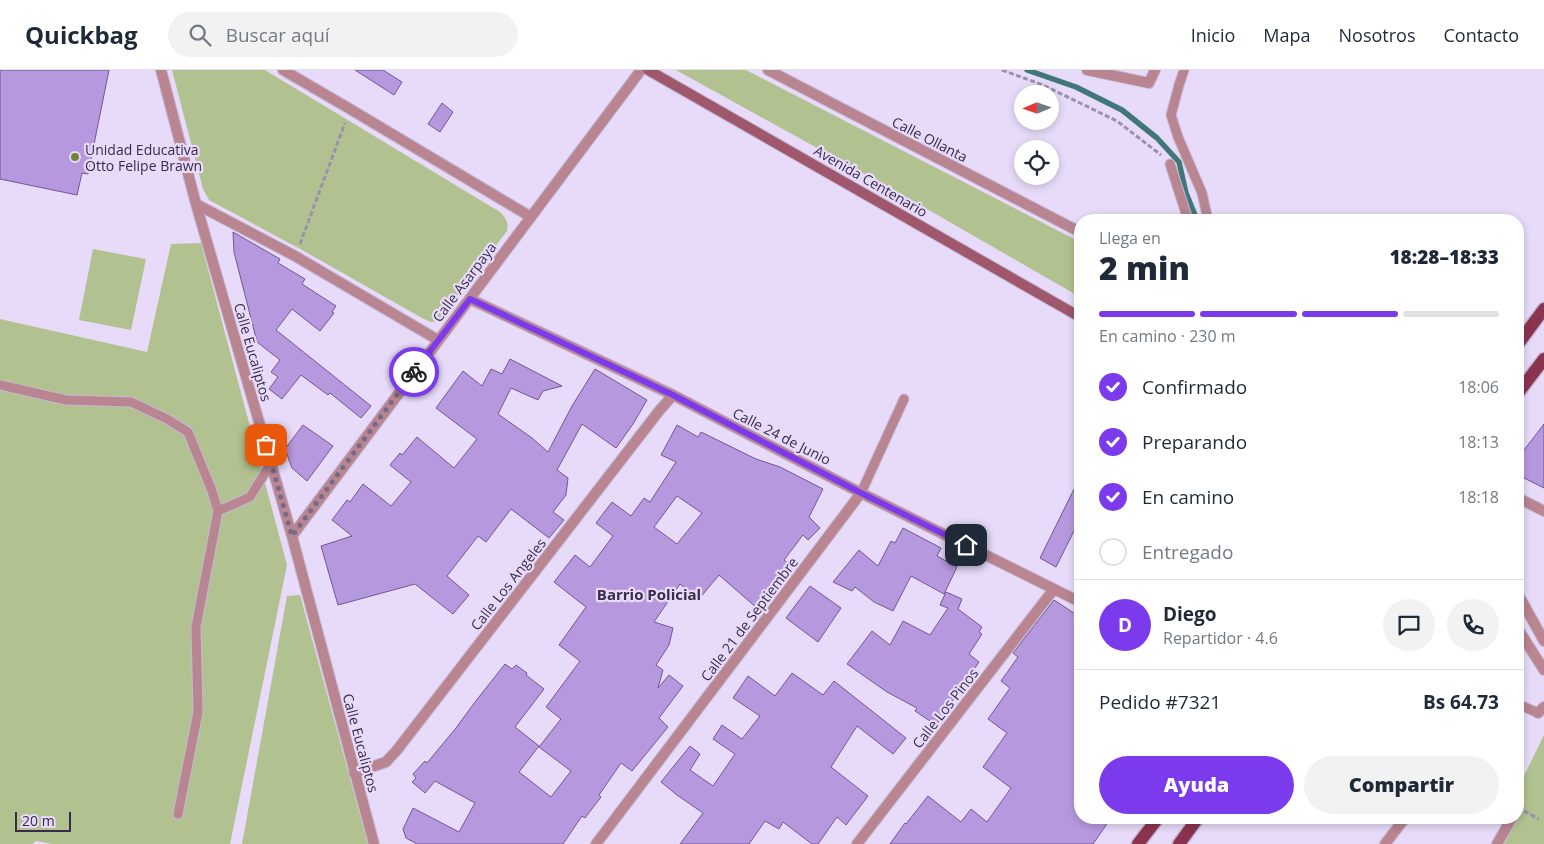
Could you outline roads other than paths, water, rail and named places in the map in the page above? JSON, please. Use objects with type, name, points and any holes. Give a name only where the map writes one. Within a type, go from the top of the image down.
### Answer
[{"type":"main road","name":"Avenida Centenario","points":[[648,70],[1074,314]]},
{"type":"main road","points":[[1524,336],[1544,309]]},
{"type":"main road","points":[[1524,385],[1544,358]]},
{"type":"main road","points":[[1138,844],[1153,824]]},
{"type":"main road","points":[[1179,844],[1194,824]]},
{"type":"street","name":"Calle Eucaliptos","points":[[161,70],[196,204],[292,536],[374,844]]},
{"type":"street","points":[[283,70],[531,217]]},
{"type":"street","name":"Calle Asarpaya","points":[[292,536],[641,70]]},
{"type":"street","name":"Calle Ollanta","points":[[768,70],[1074,229]]},
{"type":"street","points":[[1087,70],[1149,83],[1155,70]]},
{"type":"street","points":[[196,204],[295,256],[438,340]]},
{"type":"street","name":"Calle 24 de Junio","points":[[470,299],[673,395],[861,493],[1074,599]]},
{"type":"street","name":"Calle Los Angeles","points":[[354,773],[386,762],[397,750],[673,395]]},
{"type":"street","name":"Calle 21 de Septiembre","points":[[596,844],[861,493]]},
{"type":"street","points":[[1524,502],[1544,511]]},
{"type":"street","name":"Calle Los Pinos","points":[[857,844],[1054,589]]},
{"type":"street","points":[[1524,605],[1544,641]]},
{"type":"street","points":[[1524,638],[1544,670]]},
{"type":"street","points":[[1385,844],[1400,824]]},
{"type":"street","points":[[1498,844],[1509,824]]},
{"type":"lane","points":[[1184,70],[1171,116],[1202,193],[1207,214]]},
{"type":"lane","points":[[1170,164],[1186,214]]},
{"type":"lane","points":[[0,385],[66,400],[131,402],[188,432],[212,490],[218,511],[196,627],[198,712],[178,814]]},
{"type":"lane","name":"Calle 21 de Septiembre","points":[[861,493],[904,399]]},
{"type":"lane","points":[[218,511],[250,497],[271,463]]},
{"type":"lane","points":[[1524,706],[1541,710]]},
{"type":"waterway","points":[[1027,70],[1076,87],[1122,110],[1157,138],[1179,162],[1186,193],[1195,214]]},
{"type":"place","name":"Unidad Educativa Otto Felipe Brawn","points":[[75,157]]},
{"type":"district","name":"Barrio Policial","points":[[649,594]]}]
